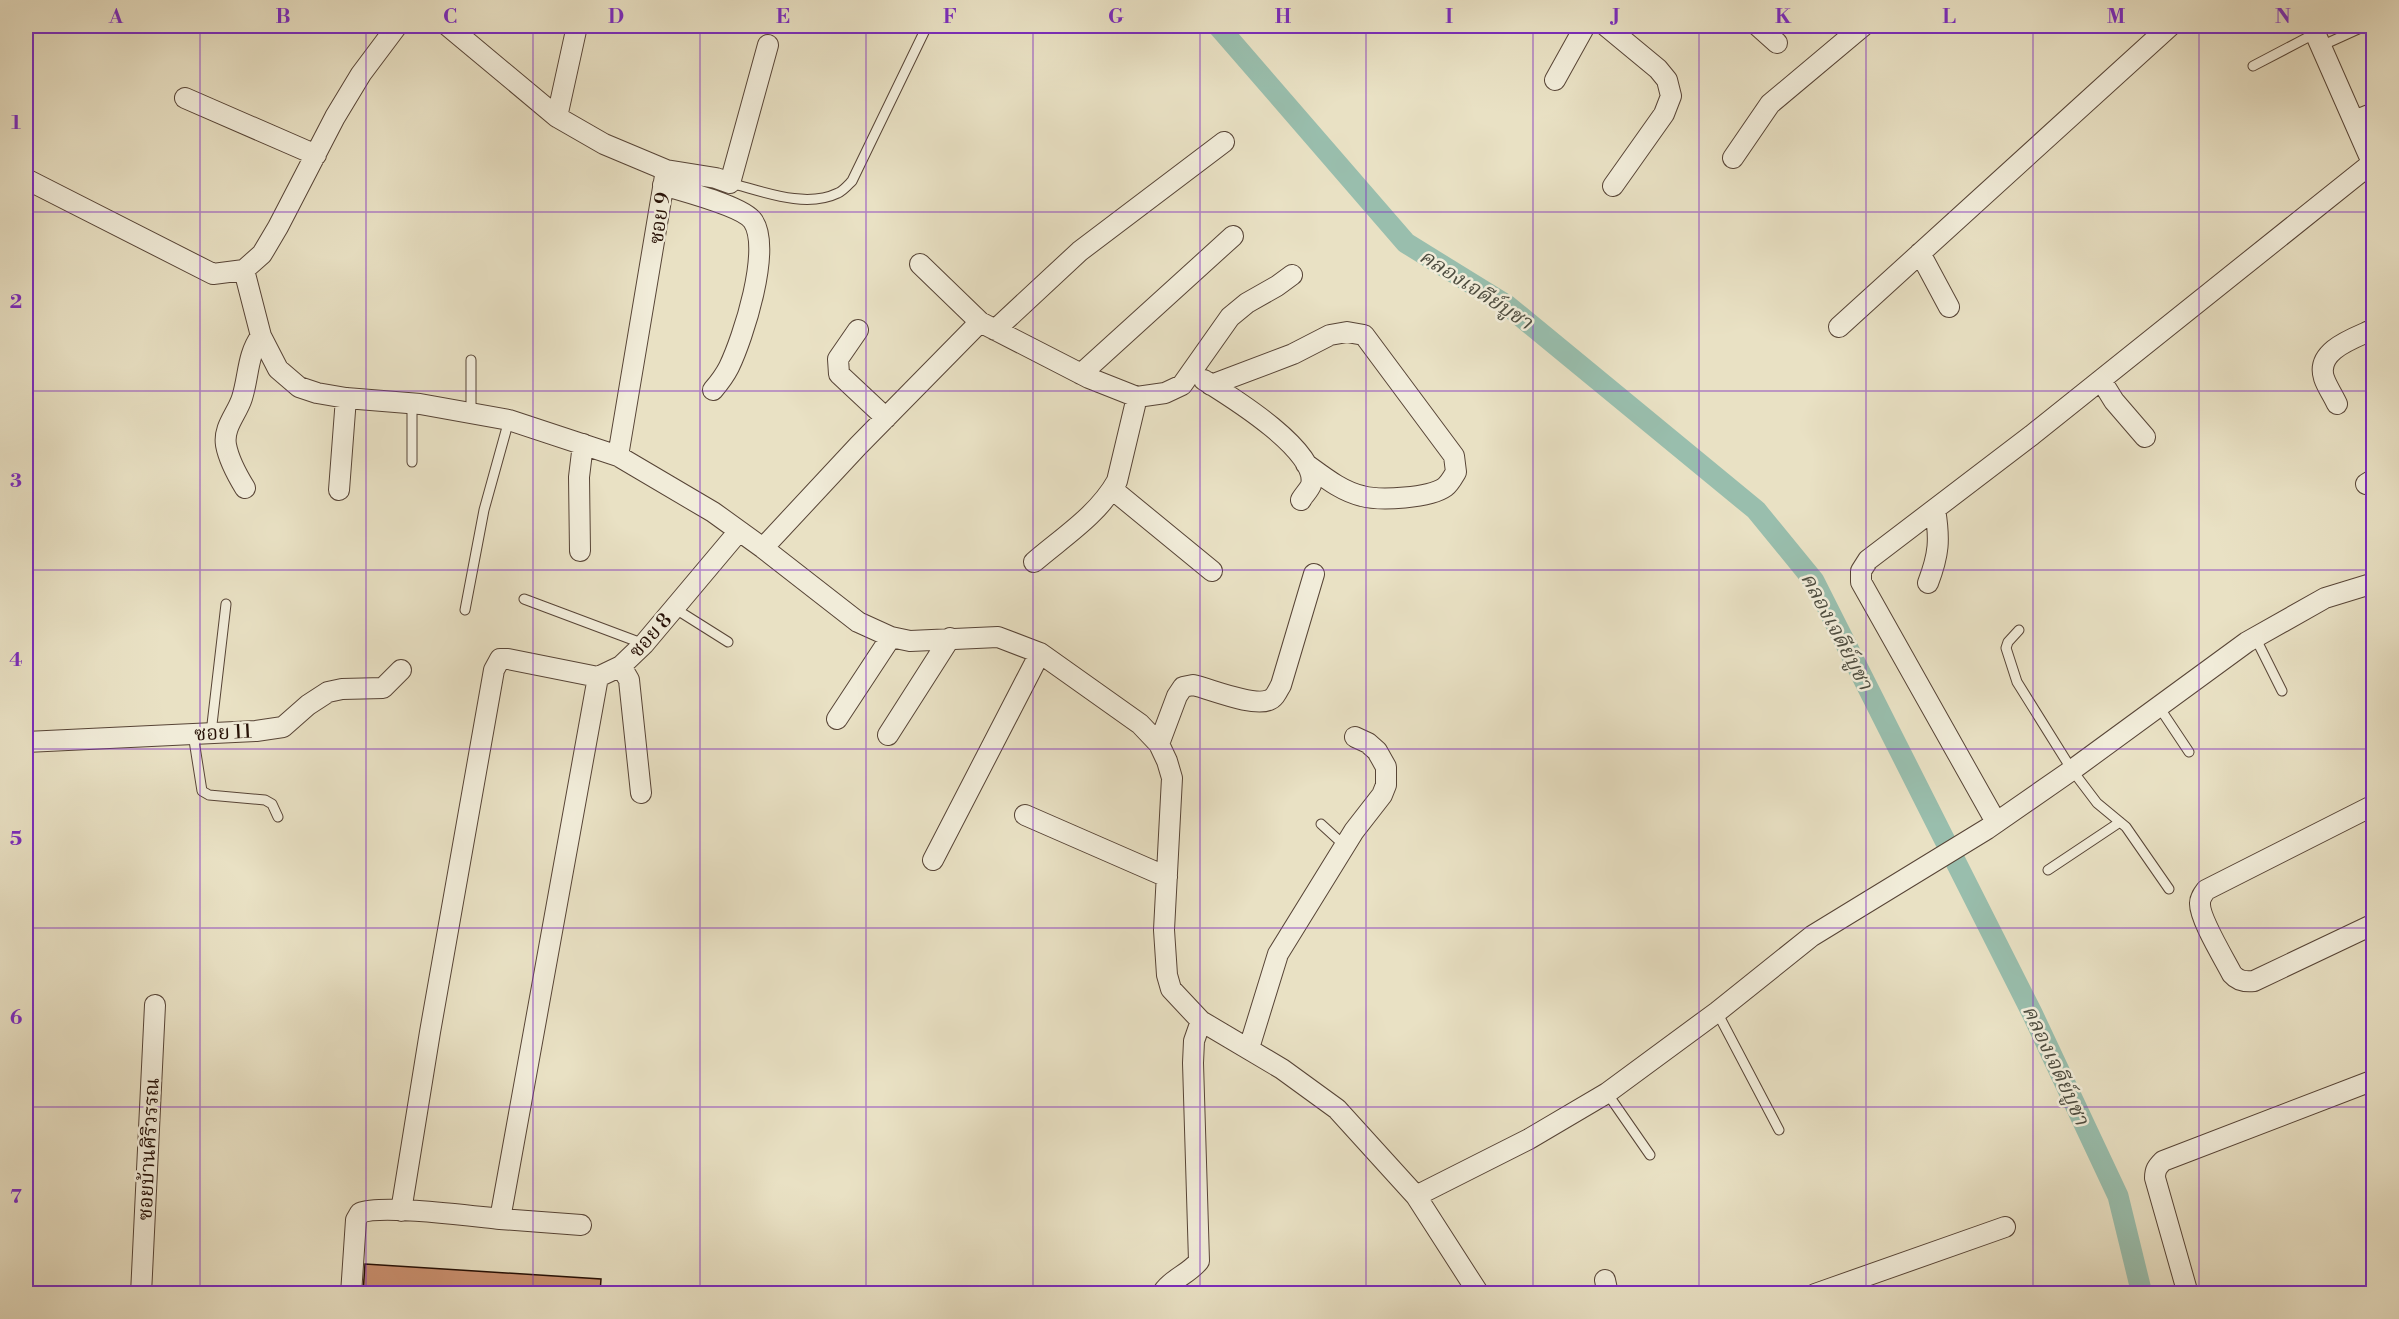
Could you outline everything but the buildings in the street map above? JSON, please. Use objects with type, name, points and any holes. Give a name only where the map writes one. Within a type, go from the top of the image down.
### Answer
[{"type":"street","points":[[26,179],[213,274],[244,270],[262,254],[361,74],[397,26]]},
{"type":"street","name":"ซอย 9","points":[[448,26],[557,117],[665,178],[618,456]]},
{"type":"street","points":[[557,117],[577,26]]},
{"type":"street","points":[[1555,80],[1586,26]]},
{"type":"street","points":[[1606,26],[1658,69],[1667,80],[1671,96],[1664,114],[1613,186]]},
{"type":"street","points":[[1758,26],[1776,43]]},
{"type":"street","points":[[1733,158],[1770,104],[1863,26]]},
{"type":"street","points":[[1839,327],[2170,26]]},
{"type":"street","points":[[1992,825],[1862,582],[1861,571],[1868,560],[2373,165],[2316,35]]},
{"type":"street","points":[[665,178],[716,178],[730,183],[768,45]]},
{"type":"street","points":[[186,98],[316,155]]},
{"type":"street","points":[[2354,121],[2373,113]]},
{"type":"street","points":[[764,548],[886,418],[987,326],[1080,251],[1224,142]]},
{"type":"street","points":[[665,178],[733,207],[752,219],[758,233],[758,273],[751,307],[728,368],[713,390]]},
{"type":"street","points":[[1081,374],[1233,236]]},
{"type":"street","points":[[1920,253],[1949,307]]},
{"type":"street","points":[[920,264],[987,326],[1081,374],[1137,398],[1165,393],[1182,385],[1230,317],[1247,303],[1292,275]]},
{"type":"street","points":[[244,270],[261,336],[278,369],[299,387],[346,398],[412,403],[509,420],[618,456],[713,512],[764,548],[858,622],[891,637],[910,641],[998,637],[1040,653],[1140,724],[1159,744],[1172,778],[1164,930],[1167,975],[1171,989],[1201,1021],[1282,1069],[1337,1109],[1416,1196],[1479,1293]]},
{"type":"street","points":[[2337,404],[2323,376],[2324,362],[2334,349],[2373,329]]},
{"type":"street","points":[[858,330],[838,359],[839,374],[886,418]]},
{"type":"street","points":[[1191,373],[1262,419],[1285,438],[1306,464],[1337,486],[1364,497],[1402,498],[1437,491],[1447,486],[1456,472],[1454,456],[1364,335],[1347,332],[1330,335],[1293,354],[1211,385]]},
{"type":"street","points":[[245,488],[229,455],[226,432],[242,397],[249,358],[261,336]]},
{"type":"street","points":[[2100,380],[2114,401],[2145,437]]},
{"type":"street","points":[[339,490],[346,398]]},
{"type":"street","points":[[1034,562],[1099,507],[1112,489],[1117,481],[1137,398]]},
{"type":"street","points":[[580,551],[579,477],[583,444]]},
{"type":"street","points":[[1300,500],[1311,484],[1306,464]]},
{"type":"street","points":[[1112,489],[1212,571]]},
{"type":"street","points":[[1928,583],[1938,558],[1940,537],[1935,509]]},
{"type":"street","name":"ซอย 8","points":[[640,793],[629,680],[621,666],[644,645],[739,531]]},
{"type":"street","points":[[1159,744],[1177,696],[1183,687],[1193,685],[1257,702],[1270,700],[1273,697],[1281,685],[1314,574]]},
{"type":"street","points":[[1416,1196],[1529,1139],[1607,1093],[1718,1011],[1812,936],[1992,825],[2255,638],[2325,598],[2373,583]]},
{"type":"street","points":[[837,719],[891,637]]},
{"type":"street","points":[[888,735],[950,638]]},
{"type":"street","points":[[933,860],[1040,653]]},
{"type":"street","points":[[401,1211],[494,670],[500,659],[598,677],[621,666]]},
{"type":"street","name":"ซอย 11","points":[[26,741],[202,734],[283,727],[308,705],[328,693],[342,689],[383,688],[401,670]]},
{"type":"street","points":[[500,1219],[598,677]]},
{"type":"street","points":[[1249,1048],[1278,954],[1345,846],[1382,795],[1386,785],[1386,767],[1377,751],[1368,743],[1355,737]]},
{"type":"street","points":[[2373,805],[2206,890],[2200,904],[2202,915],[2232,975],[2237,980],[2254,981],[2373,924]]},
{"type":"street","points":[[1025,815],[1167,877]]},
{"type":"street","name":"ซอยบ้านศิริวรรณ","points":[[141,1293],[155,1005]]},
{"type":"street","points":[[1162,1293],[1165,1288],[1192,1270],[1199,1261],[1193,1063],[1194,1041],[1201,1021]]},
{"type":"street","points":[[2188,1293],[2155,1178],[2155,1170],[2158,1166],[2163,1161],[2373,1080]]},
{"type":"street","points":[[351,1293],[356,1220],[360,1213],[367,1210],[581,1225]]},
{"type":"street","points":[[1815,1293],[2005,1227]]},
{"type":"lane","points":[[730,183],[791,198],[818,200],[839,193],[852,181],[927,26]]},
{"type":"lane","points":[[2253,66],[2316,35],[2365,26]]},
{"type":"lane","points":[[471,360],[471,414]]},
{"type":"lane","points":[[412,403],[412,462]]},
{"type":"lane","points":[[465,610],[484,510],[509,420]]},
{"type":"lane","points":[[524,599],[644,645]]},
{"type":"lane","points":[[226,604],[202,734],[202,791],[209,795],[265,800],[272,804],[278,818]]},
{"type":"lane","points":[[674,608],[728,642]]},
{"type":"lane","points":[[2019,630],[2008,642],[2006,648],[2017,682],[2072,770],[2097,803],[2137,840],[2169,889]]},
{"type":"lane","points":[[2255,638],[2282,691]]},
{"type":"lane","points":[[2159,707],[2189,752]]},
{"type":"lane","points":[[2048,870],[2120,822]]},
{"type":"lane","points":[[1321,824],[1345,846]]},
{"type":"lane","points":[[1718,1011],[1779,1130]]},
{"type":"lane","points":[[1607,1093],[1650,1155]]},
{"type":"waterway","name":"คลองเจดีย์บูชา","points":[[1218,26],[1406,243],[1508,306],[1756,510],[1814,581],[2032,1013],[2118,1196],[2142,1294]]}]
